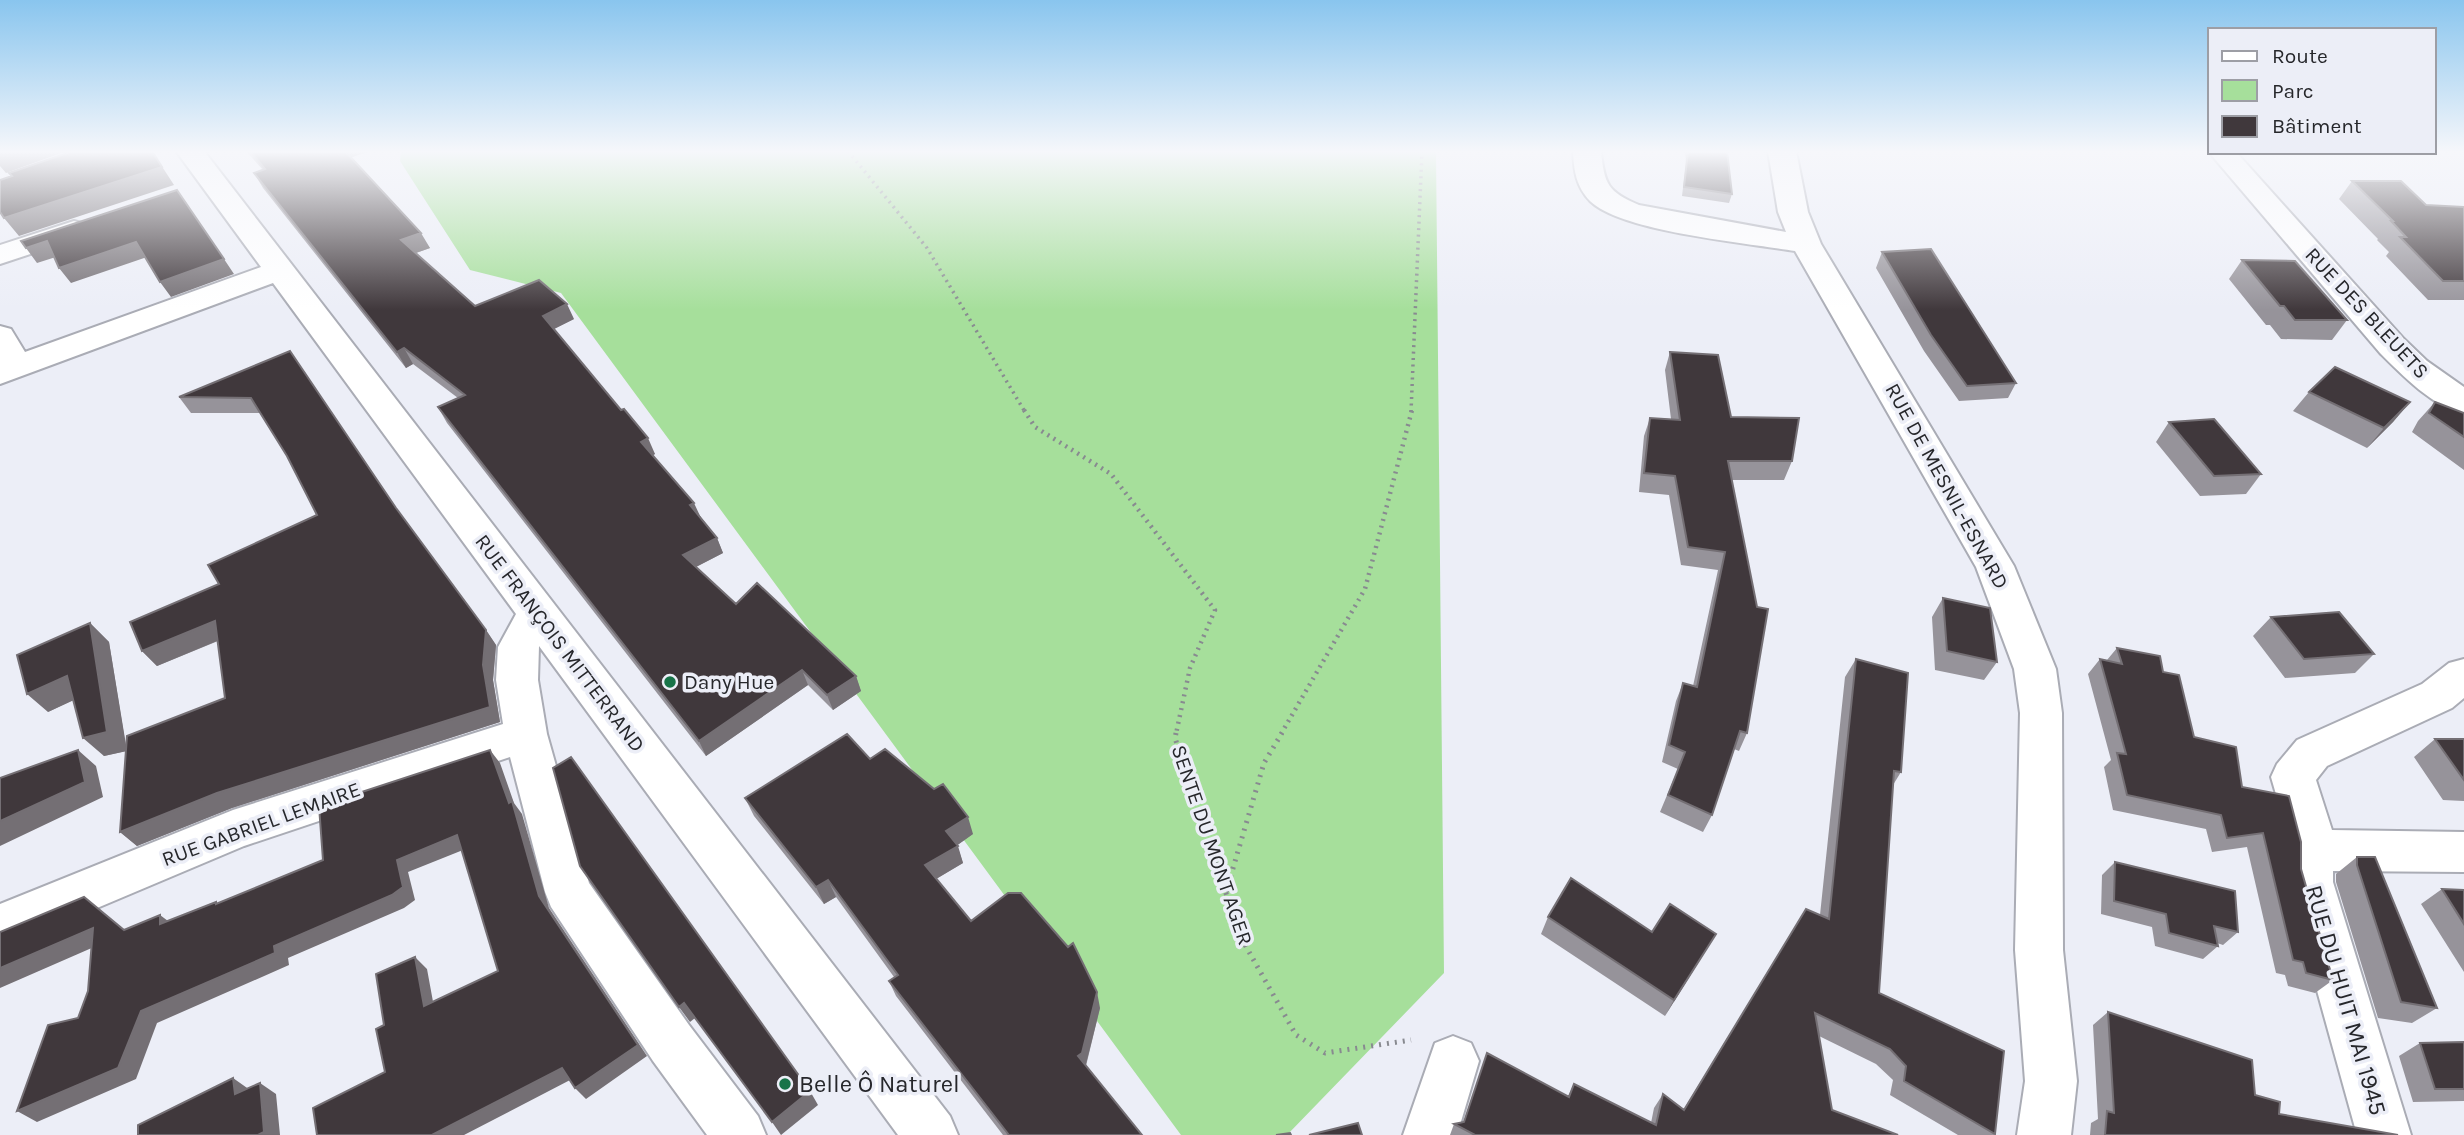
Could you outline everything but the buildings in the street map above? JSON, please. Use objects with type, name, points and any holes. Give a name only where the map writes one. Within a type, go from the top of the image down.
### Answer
[{"type":"street","name":"RUE FRANÇOIS MITTERRAND","points":[[218,204],[281,270],[931,1135]]},
{"type":"street","points":[[1616,204],[1627,211],[1645,216],[1806,244]]},
{"type":"street","name":"RUE DE MESNIL-ESNARD","points":[[1792,204],[1806,244],[1995,566],[2035,669],[2041,713],[2038,888],[2040,987],[2051,1080],[2044,1135]]},
{"type":"street","name":"RUE DES BLEUETS","points":[[2267,204],[2392,346],[2415,369],[2464,403]]},
{"type":"street","points":[[0,255],[101,221]]},
{"type":"street","points":[[0,336],[8,370],[281,270]]},
{"type":"street","points":[[537,612],[519,647],[517,680],[526,734],[568,892],[671,1043],[739,1135]]},
{"type":"street","name":"RUE DU HUIT MAI 1945","points":[[2384,1135],[2311,882],[2311,832],[2293,777],[2312,753],[2437,696],[2464,675]]},
{"type":"street","name":"RUE GABRIEL LEMAIRE","points":[[0,927],[233,830],[526,734]]},
{"type":"street","points":[[2310,850],[2464,852]]},
{"type":"street","points":[[1430,1135],[1453,1061]]},
{"type":"path","name":"SENTE DU MONT AGER","points":[[891,204],[927,248],[1035,428],[1111,474],[1214,610],[1189,668],[1175,738],[1240,936],[1296,1035],[1325,1053],[1439,1036],[1453,1061]]},
{"type":"path","points":[[1226,893],[1264,764],[1365,589],[1412,408],[1420,204]]},
{"type":"green space","points":[[428,204],[1437,204],[1444,973],[1287,1135],[1181,1135],[561,293],[470,270]]},
{"type":"place","name":"Dany Hue","points":[[670,682]]},
{"type":"place","name":"Belle Ô Naturel","points":[[785,1084]]}]
